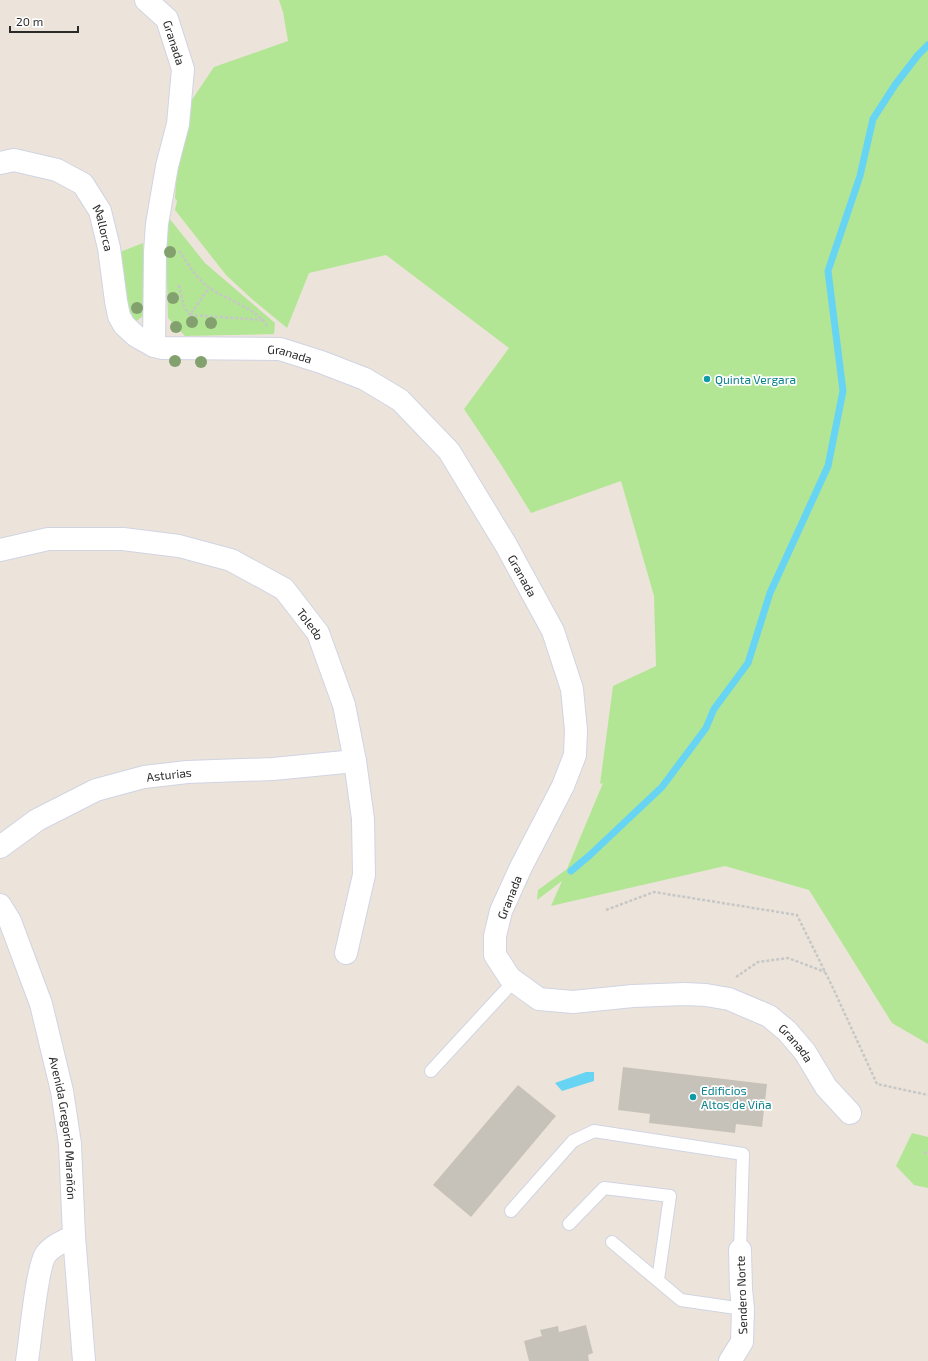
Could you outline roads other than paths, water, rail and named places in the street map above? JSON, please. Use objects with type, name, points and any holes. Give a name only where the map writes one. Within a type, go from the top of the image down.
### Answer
[{"type":"street","name":"Granada","points":[[146,0],[167,19],[183,69],[178,124],[167,166],[157,224],[155,252],[154,346],[163,348],[280,349],[347,371],[365,379],[400,400],[449,451],[506,545],[553,630],[572,689],[576,730],[575,755],[563,786],[521,867],[501,910],[495,936],[495,955],[510,978],[539,999],[573,1002],[632,996],[685,994],[706,995],[729,999],[769,1016],[787,1031],[805,1052],[826,1087],[850,1112]]},
{"type":"street","name":"Mallorca","points":[[0,163],[14,160],[57,170],[82,184],[100,211],[110,248],[119,316],[124,325],[136,336],[154,346]]},
{"type":"street","name":"Toledo","points":[[0,550],[48,539],[123,539],[179,546],[231,560],[284,588],[318,633],[344,705],[355,761],[363,819],[364,876],[346,953]]},
{"type":"street","name":"Asturias","points":[[0,847],[37,820],[96,790],[144,778],[187,772],[273,769],[355,761]]},
{"type":"street","name":"Avenida Gregorio Marañón","points":[[0,905],[10,921],[41,1004],[62,1091],[70,1144],[74,1236],[84,1361]]},
{"type":"street","points":[[27,1361],[38,1278],[44,1255],[54,1246],[74,1236]]},
{"type":"street","name":"Sendero Norte","points":[[730,1361],[742,1342],[743,1309],[740,1250]]},
{"type":"lane","points":[[431,1071],[514,981]]},
{"type":"lane","points":[[511,1211],[573,1141],[594,1131],[743,1154],[740,1250]]},
{"type":"lane","points":[[569,1224],[604,1188],[670,1196],[658,1280]]},
{"type":"lane","points":[[612,1242],[681,1300],[743,1309]]},
{"type":"water","points":[[586,1072],[594,1072],[594,1081],[562,1091],[555,1083]]},
{"type":"waterway","points":[[571,871],[662,787],[706,728],[714,709],[748,663],[770,593],[828,466],[843,391],[828,271],[860,176],[873,119],[895,85],[918,55],[928,45]]},
{"type":"place","name":"Quinta Vergara","points":[[707,379]]},
{"type":"place","name":"Edificios Altos de Viña","points":[[693,1097]]}]
